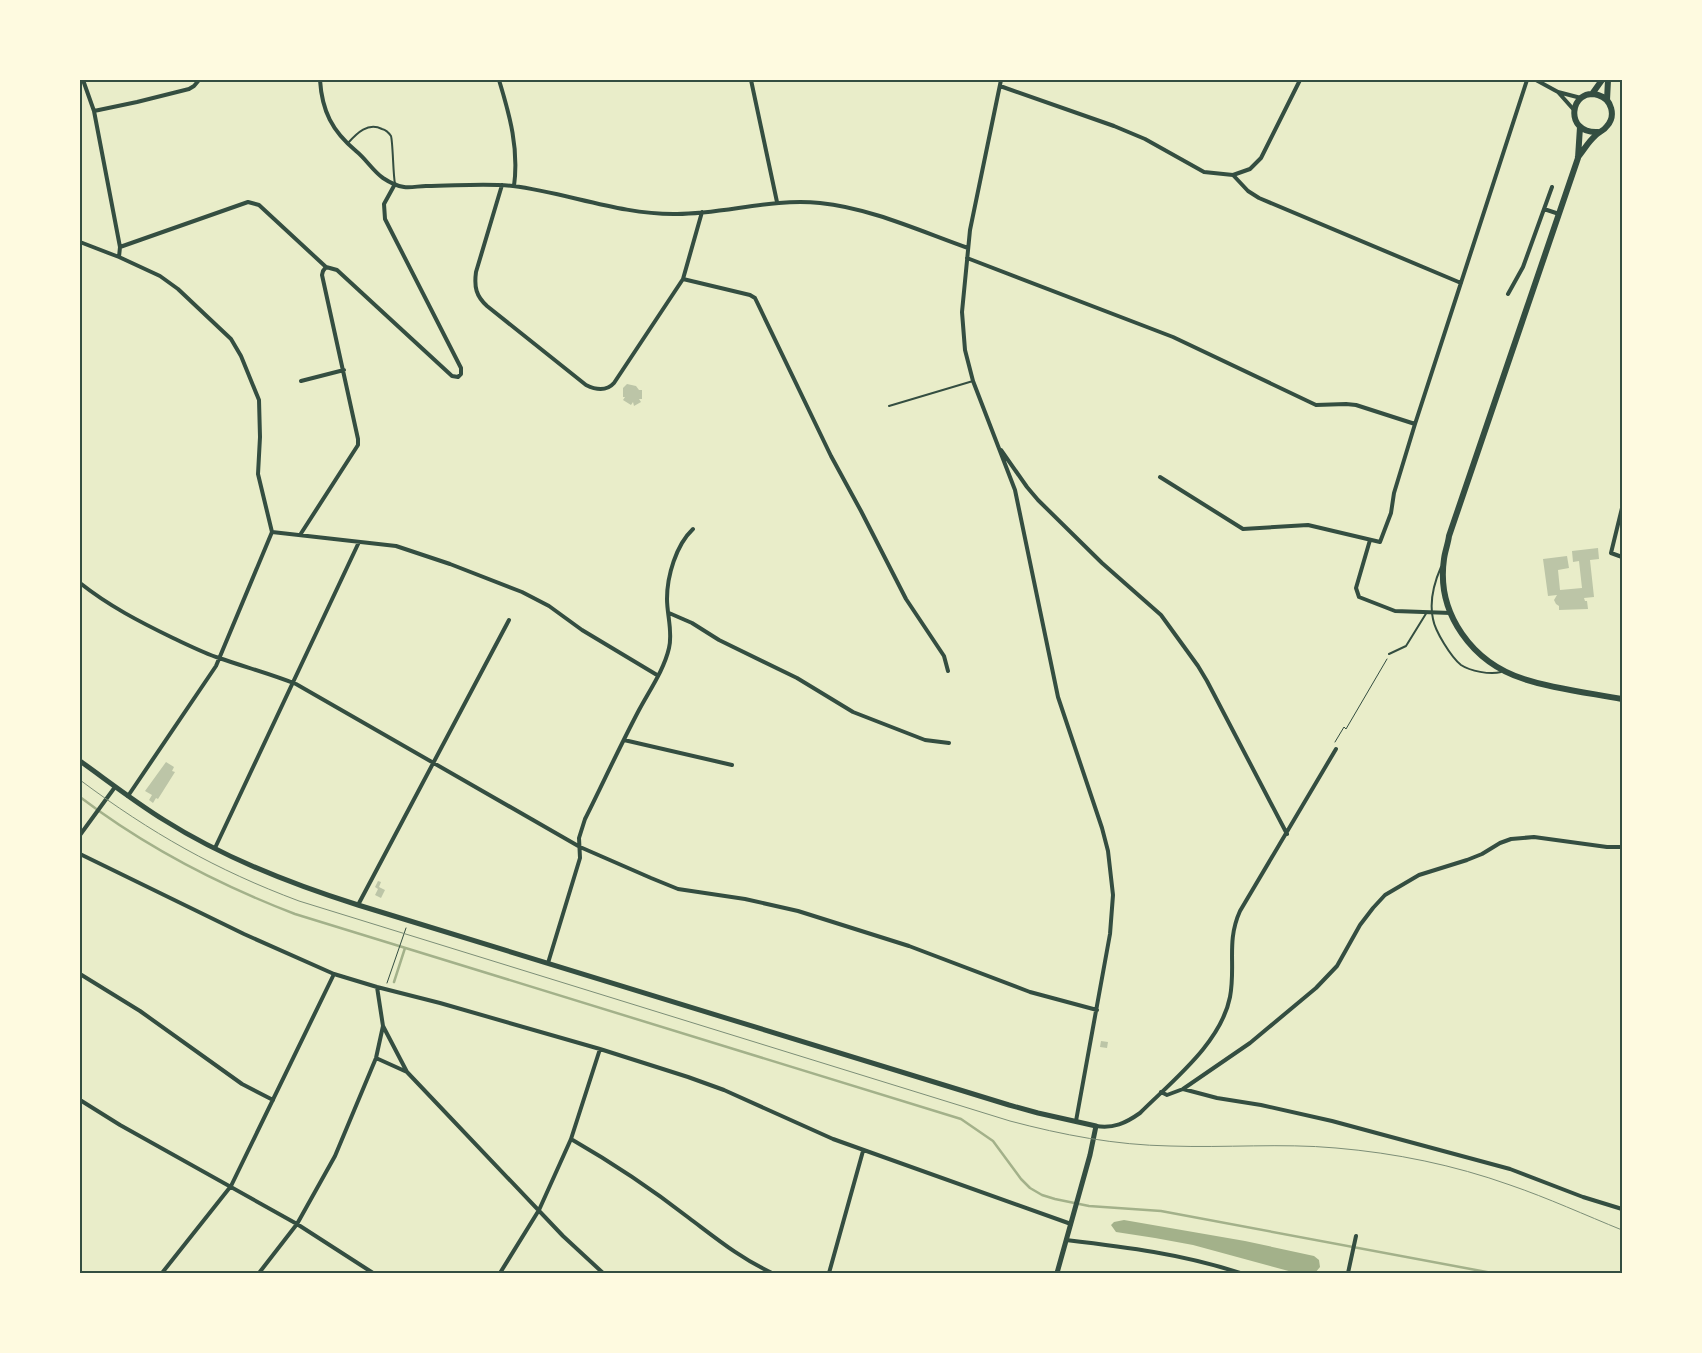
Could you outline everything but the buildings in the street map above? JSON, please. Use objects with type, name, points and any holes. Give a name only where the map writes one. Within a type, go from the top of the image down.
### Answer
[{"type":"main road","points":[[1592,94],[1602,80]]},
{"type":"main road","points":[[1606,100],[1608,80]]},
{"type":"main road","points":[[1578,158],[1598,132],[1608,125],[1612,119],[1612,112],[1606,100],[1600,95],[1592,94],[1581,98],[1574,110],[1576,122],[1580,127],[1586,131],[1598,132]]},
{"type":"main road","points":[[1580,127],[1578,158],[1449,536],[1444,560],[1446,596],[1455,625],[1475,650],[1504,671],[1537,683],[1622,699]]},
{"type":"street","points":[[83,80],[94,111],[120,247],[119,257]]},
{"type":"street","points":[[94,111],[189,89],[199,80]]},
{"type":"street","points":[[320,80],[321,95],[326,115],[348,144],[382,177],[404,187],[514,186],[654,214],[702,212],[777,202],[841,206],[869,213],[968,248]]},
{"type":"street","points":[[499,80],[516,145],[514,186]]},
{"type":"street","points":[[751,80],[777,202]]},
{"type":"street","points":[[1001,80],[968,248],[962,324],[973,380],[1012,480],[1058,697],[1108,851],[1112,910],[1097,1010],[1076,1121]]},
{"type":"street","points":[[1000,86],[1145,139],[1204,172],[1232,176],[1250,170],[1261,158],[1300,80]]},
{"type":"street","points":[[1160,477],[1243,529],[1308,524],[1378,542],[1382,539],[1415,424],[1527,80]]},
{"type":"street","points":[[1536,80],[1558,92],[1581,98]]},
{"type":"street","points":[[1558,92],[1574,110]]},
{"type":"street","points":[[1232,176],[1248,191],[1259,198],[1461,283]]},
{"type":"street","points":[[120,247],[248,202],[254,202],[326,267],[336,270],[452,376],[458,377],[461,374],[461,368],[385,219],[384,204],[394,184]]},
{"type":"street","points":[[502,185],[476,272],[477,294],[486,306],[586,385],[596,390],[608,388],[614,383],[683,279],[702,212]]},
{"type":"street","points":[[1508,294],[1524,267],[1552,187]]},
{"type":"street","points":[[1544,209],[1559,214]]},
{"type":"street","points":[[80,242],[160,276],[178,289],[230,339],[242,356],[259,400],[258,474],[272,532],[210,676],[128,796]]},
{"type":"street","points":[[967,258],[1173,337],[1316,405],[1356,406],[1415,424]]},
{"type":"street","points":[[300,535],[358,445],[344,370],[322,275],[326,267]]},
{"type":"street","points":[[683,279],[750,295],[755,298],[831,456],[862,511],[906,599],[944,656],[948,671]]},
{"type":"street","points":[[301,381],[344,370]]},
{"type":"street","points":[[996,442],[1038,500],[1102,563],[1161,615],[1207,681],[1287,834]]},
{"type":"street","points":[[1622,508],[1611,553],[1622,557]]},
{"type":"street","points":[[548,963],[580,858],[579,838],[585,819],[669,648],[667,599],[670,578],[680,546],[693,529]]},
{"type":"street","points":[[272,532],[396,546],[513,588],[549,606],[582,630],[657,675]]},
{"type":"street","points":[[1370,540],[1356,588],[1359,597],[1395,611],[1451,613]]},
{"type":"street","points":[[215,848],[359,542]]},
{"type":"street","points":[[80,584],[105,602],[136,620],[219,658],[293,682],[580,848],[678,889],[745,899],[798,911],[909,946],[1030,992],[1097,1010]]},
{"type":"street","points":[[669,613],[797,678],[853,712],[925,740],[949,743]]},
{"type":"street","points":[[358,905],[509,620]]},
{"type":"street","points":[[624,740],[732,765]]},
{"type":"street","points":[[80,761],[164,820],[215,848],[305,887],[358,905],[1009,1105],[1096,1126],[1110,1127],[1132,1119],[1196,1057],[1218,1029],[1224,1017],[1231,990],[1231,948],[1235,922],[1287,834],[1334,748]]},
{"type":"street","points":[[80,835],[115,787]]},
{"type":"street","points":[[1161,1092],[1167,1095],[1183,1089],[1250,1043],[1316,988],[1337,966],[1360,925],[1373,908],[1385,896],[1419,875],[1467,860],[1511,839],[1534,837],[1607,848],[1622,847]]},
{"type":"street","points":[[80,854],[244,934],[334,974],[600,1049],[688,1077],[724,1090],[863,1151],[1071,1224]]},
{"type":"street","points":[[80,974],[140,1011],[242,1084],[273,1100]]},
{"type":"street","points":[[162,1273],[231,1186],[334,974]]},
{"type":"street","points":[[377,987],[383,1026],[407,1072],[563,1236],[603,1273]]},
{"type":"street","points":[[259,1273],[298,1224],[335,1156],[376,1058],[383,1026]]},
{"type":"street","points":[[500,1273],[539,1210],[571,1139],[600,1049]]},
{"type":"street","points":[[376,1058],[407,1072]]},
{"type":"street","points":[[1183,1089],[1217,1098],[1261,1105],[1332,1121],[1471,1158],[1510,1169],[1583,1197],[1622,1209]]},
{"type":"street","points":[[80,1100],[120,1125],[298,1224],[373,1273]]},
{"type":"street","points":[[1057,1273],[1096,1126]]},
{"type":"street","points":[[571,1139],[594,1152],[689,1217],[739,1256],[772,1273]]},
{"type":"street","points":[[829,1273],[863,1151]]},
{"type":"street","points":[[1348,1273],[1356,1236]]},
{"type":"street","points":[[1066,1240],[1155,1252],[1186,1258],[1240,1273]]},
{"type":"lane","points":[[348,144],[364,129],[371,126],[387,131],[391,138],[394,184]]},
{"type":"lane","points":[[889,406],[973,380]]},
{"type":"lane","points":[[1444,560],[1434,584],[1432,613],[1440,638],[1459,664],[1468,669],[1492,673],[1504,671]]},
{"type":"lane","points":[[1390,654],[1402,650],[1406,646],[1427,612]]},
{"type":"path","points":[[1334,748],[1344,727],[1346,729],[1390,654]]},
{"type":"path","points":[[385,989],[399,952],[408,920]]},
{"type":"shaded area","points":[[1124,1220],[1245,1241],[1314,1256],[1319,1260],[1320,1267],[1315,1273],[1296,1273],[1193,1245],[1116,1232],[1111,1225],[1114,1222]]},
{"type":"waterway","points":[[80,797],[157,849],[210,877],[295,914],[961,1119],[993,1141],[1021,1179],[1030,1188],[1042,1195],[1089,1206],[1161,1211],[1492,1273]]},
{"type":"waterway","points":[[394,982],[405,948]]},
{"type":"tram line","points":[[80,780],[132,817],[185,849],[240,876],[299,901],[1010,1121],[1069,1135],[1129,1144],[1315,1147],[1358,1150],[1402,1157],[1467,1171],[1489,1178],[1538,1195],[1622,1230]]}]
